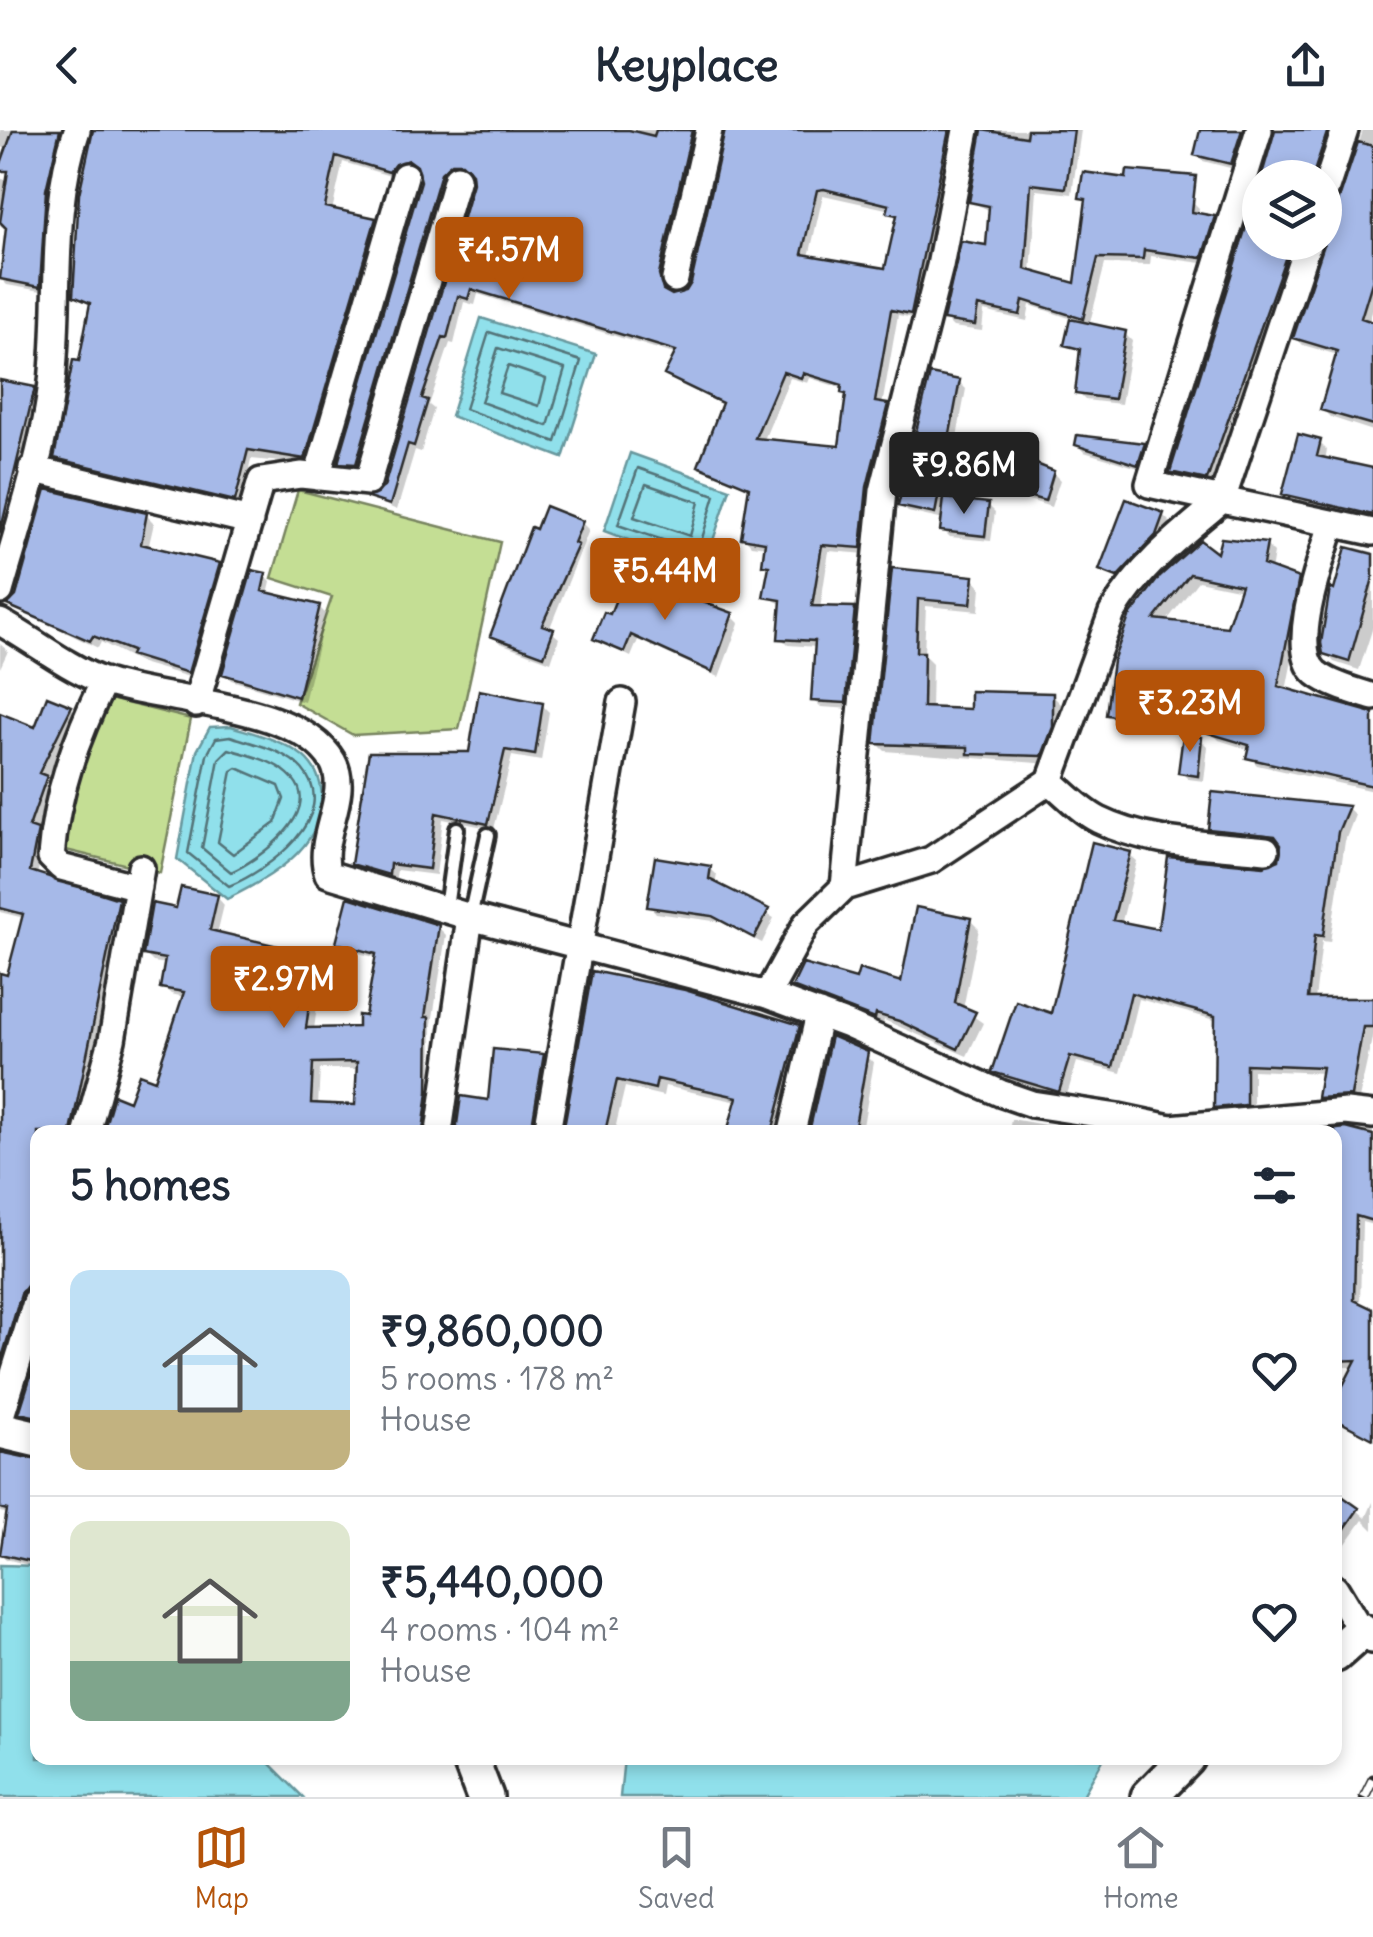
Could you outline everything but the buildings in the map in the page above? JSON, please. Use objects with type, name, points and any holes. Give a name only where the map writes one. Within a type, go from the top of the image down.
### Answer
[{"type":"street","points":[[0,591],[52,384],[56,262],[68,158],[77,130]]},
{"type":"street","points":[[675,280],[709,130]]},
{"type":"street","points":[[844,887],[883,491],[936,284],[966,130]]},
{"type":"street","points":[[1258,130],[1149,484],[1373,532]]},
{"type":"street","points":[[1335,160],[1345,130]]},
{"type":"street","points":[[317,477],[405,176]]},
{"type":"street","points":[[196,704],[261,482],[317,477],[368,482],[458,178]]},
{"type":"street","points":[[767,995],[806,924],[844,887],[931,860],[1050,781],[1119,601],[1153,556],[1222,500],[1302,260]]},
{"type":"street","points":[[32,469],[250,521]]},
{"type":"street","points":[[1332,524],[1307,618],[1306,659],[1316,672],[1373,698]]},
{"type":"street","points":[[0,622],[104,681],[271,718],[318,746],[332,762],[338,780],[322,859],[328,874],[767,995],[1000,1093],[1121,1125]]},
{"type":"street","points":[[88,1125],[112,1040],[140,877],[61,867],[50,857],[63,778],[104,681]]},
{"type":"street","points":[[548,1125],[622,702]]},
{"type":"street","points":[[1050,781],[1096,818],[1124,830],[1160,839],[1266,850]]},
{"type":"street","points":[[440,1125],[458,912]]},
{"type":"street","points":[[794,1125],[819,1014]]},
{"type":"street","points":[[1203,1125],[1346,1112],[1373,1116]]},
{"type":"street","points":[[0,1420],[30,1322]]},
{"type":"street","points":[[0,1430],[30,1437]]},
{"type":"street","points":[[1342,1601],[1360,1634]]},
{"type":"street","points":[[473,1765],[485,1797]]},
{"type":"street","points":[[1149,1797],[1180,1765]]},
{"type":"lane","points":[[457,829],[458,912]]},
{"type":"lane","points":[[458,912],[488,834]]},
{"type":"green space","points":[[298,490],[500,542],[459,729],[353,735],[296,703],[332,597],[272,578]]},
{"type":"green space","points":[[106,698],[191,719],[160,873],[62,849],[69,791]]},
{"type":"water","points":[[481,318],[596,354],[563,458],[451,416]]},
{"type":"water","points":[[630,453],[730,489],[704,568],[604,531]]},
{"type":"water","points":[[231,726],[278,742],[303,756],[317,774],[322,796],[320,815],[303,847],[275,872],[227,899],[177,859],[197,751],[210,727]]},
{"type":"water","points":[[0,1565],[30,1566],[30,1765],[271,1765],[303,1797],[0,1797]]},
{"type":"water","points":[[623,1765],[1100,1765],[1082,1797],[620,1797]]},
{"type":"railway","points":[[1364,1797],[1373,1779]]}]
